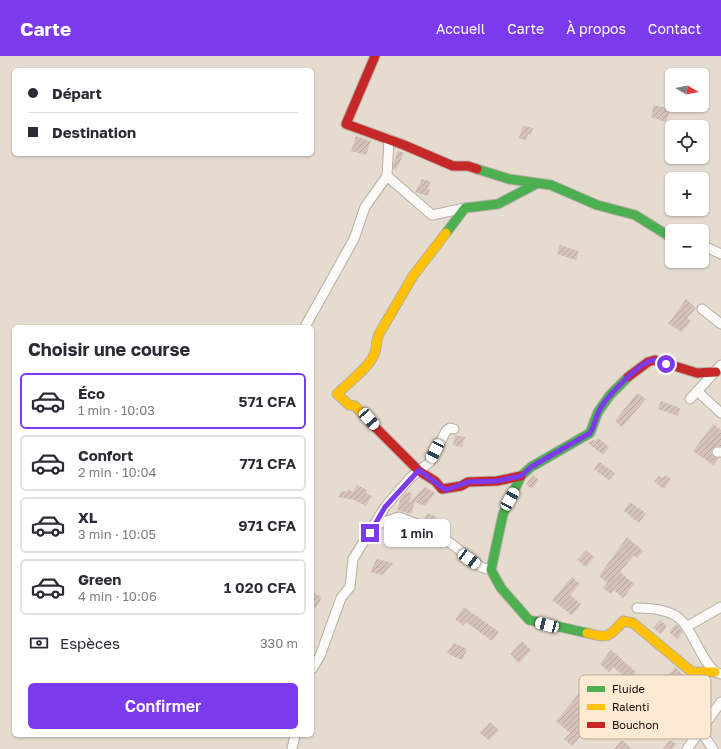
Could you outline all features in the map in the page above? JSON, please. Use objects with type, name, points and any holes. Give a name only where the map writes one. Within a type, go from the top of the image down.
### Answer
[{"type":"street","points":[[375,56],[346,124],[389,139],[453,166],[468,166],[509,179],[550,185],[597,204],[635,214],[665,233]]},
{"type":"street","points":[[306,325],[354,239],[365,207],[387,176],[389,139]]},
{"type":"street","points":[[387,176],[432,215],[465,208],[498,204],[538,183]]},
{"type":"street","points":[[465,208],[412,276],[388,323],[376,341],[375,353],[338,394],[349,405],[355,406],[419,470],[435,480],[442,489],[446,490],[468,482],[497,481],[521,476]]},
{"type":"street","points":[[709,248],[721,254]]},
{"type":"street","points":[[702,309],[721,324]]},
{"type":"street","points":[[718,673],[692,672],[633,623],[623,620],[611,635],[602,637],[572,628],[547,625],[529,620],[501,588],[491,570],[502,514],[521,476],[531,467],[590,433],[598,412],[610,394],[629,376],[648,362],[655,360],[698,373],[719,368]]},
{"type":"street","points":[[690,399],[719,368]]},
{"type":"street","points":[[697,391],[721,413]]},
{"type":"street","points":[[314,665],[320,656],[341,598],[350,587],[353,559],[385,507],[419,470],[430,462],[446,431],[450,428],[454,429]]},
{"type":"street","points":[[376,522],[381,523],[399,517],[428,528],[435,531],[481,568],[491,570]]},
{"type":"street","points":[[688,626],[721,607]]},
{"type":"street","points":[[637,608],[656,608],[678,616],[688,626],[712,670],[718,673]]},
{"type":"street","points":[[711,715],[721,702]]},
{"type":"street","points":[[292,749],[295,737]]},
{"type":"street","points":[[687,749],[694,739]]},
{"type":"street","points":[[707,739],[714,749]]},
{"type":"building","points":[[654,105],[665,108],[665,112],[669,112],[665,122],[651,117]]},
{"type":"building","points":[[523,126],[533,128],[531,135],[528,134],[526,140],[519,138]]},
{"type":"building","points":[[356,136],[371,141],[366,155],[351,151]]},
{"type":"building","points":[[398,151],[404,153],[396,170],[393,169]]},
{"type":"building","points":[[422,179],[431,182],[427,189],[430,189],[428,196],[415,192]]},
{"type":"building","points":[[560,245],[579,251],[576,260],[557,254]]},
{"type":"building","points":[[686,299],[696,308],[687,318],[691,321],[682,332],[668,324]]},
{"type":"building","points":[[637,393],[646,399],[622,427],[615,421]]},
{"type":"building","points":[[661,401],[680,408],[678,416],[658,409]]},
{"type":"building","points":[[713,424],[721,430],[721,446],[714,447],[711,452],[714,457],[719,458],[713,465],[693,451]]},
{"type":"building","points":[[455,435],[465,437],[462,447],[453,445]]},
{"type":"building","points":[[598,438],[609,447],[603,455],[588,443],[593,440],[595,441]]},
{"type":"building","points":[[599,462],[615,473],[609,480],[594,469]]},
{"type":"building","points":[[533,475],[539,480],[532,489],[526,484]]},
{"type":"building","points":[[665,475],[671,479],[664,489],[654,482],[659,476],[663,478]]},
{"type":"building","points":[[357,485],[367,490],[366,493],[372,496],[366,506],[354,500],[338,497],[342,491],[347,492],[347,489],[353,492]]},
{"type":"building","points":[[425,487],[435,493],[425,506],[415,502],[411,514],[397,510],[401,498],[406,492],[412,493],[409,503]]},
{"type":"building","points":[[630,502],[646,513],[639,523],[624,511]]},
{"type":"building","points":[[427,513],[437,517],[435,524],[424,520]]},
{"type":"building","points":[[627,537],[643,551],[637,558],[634,555],[620,572],[634,584],[623,598],[614,590],[611,594],[603,588],[607,583],[599,576]]},
{"type":"building","points":[[586,550],[594,557],[586,567],[577,560]]},
{"type":"building","points":[[377,559],[393,563],[382,575],[370,572]]},
{"type":"building","points":[[572,577],[580,584],[570,595],[581,604],[572,615],[552,600]]},
{"type":"building","points":[[314,593],[322,597],[316,608],[314,607]]},
{"type":"building","points":[[464,607],[499,632],[492,641],[466,622],[463,625],[455,619]]},
{"type":"building","points":[[660,620],[667,626],[661,634],[653,628]]},
{"type":"building","points":[[676,624],[683,632],[677,639],[669,632]]},
{"type":"building","points":[[522,641],[531,650],[519,663],[510,654]]},
{"type":"building","points":[[454,643],[467,649],[462,660],[447,653]]},
{"type":"building","points":[[611,650],[636,672],[633,675],[623,675],[613,667],[609,672],[600,664]]},
{"type":"building","points":[[675,667],[684,675],[668,675]]},
{"type":"building","points":[[579,694],[579,738],[572,746],[564,739],[570,733],[556,721]]},
{"type":"building","points":[[490,722],[499,730],[489,740],[480,733]]},
{"type":"building","points":[[622,740],[632,749],[614,749]]},
{"type":"building","points":[[670,740],[676,744],[672,749],[663,749]]},
{"type":"traffic: fast","points":[[477,169],[509,179],[551,185],[597,205],[635,215],[665,234]]},
{"type":"traffic: fast","points":[[446,233],[465,208],[498,204],[538,183]]},
{"type":"traffic: fast","points":[[587,633],[529,620],[501,588],[491,570],[503,514],[521,476],[531,467],[590,433],[598,412],[610,395],[628,377]]},
{"type":"traffic: slow","points":[[368,420],[355,406],[349,405],[337,394],[369,363],[375,352],[379,334],[413,276],[446,233]]},
{"type":"traffic: slow","points":[[587,633],[604,636],[611,633],[623,621],[633,623],[692,672],[715,672]]},
{"type":"traffic: jam","points":[[375,56],[346,124],[404,145],[453,166],[468,166],[477,169]]},
{"type":"traffic: jam","points":[[628,377],[648,362],[655,360],[697,373],[716,372]]},
{"type":"traffic: jam","points":[[368,420],[419,471],[435,481],[442,489],[461,486],[468,482],[497,481],[521,476]]},
{"type":"route","points":[[370,533],[385,507],[410,478],[419,470],[435,480],[442,489],[446,490],[461,486],[468,482],[497,481],[521,476],[531,467],[590,433],[594,427],[598,412],[610,394],[629,376],[648,362],[655,360],[666,364]]}]
